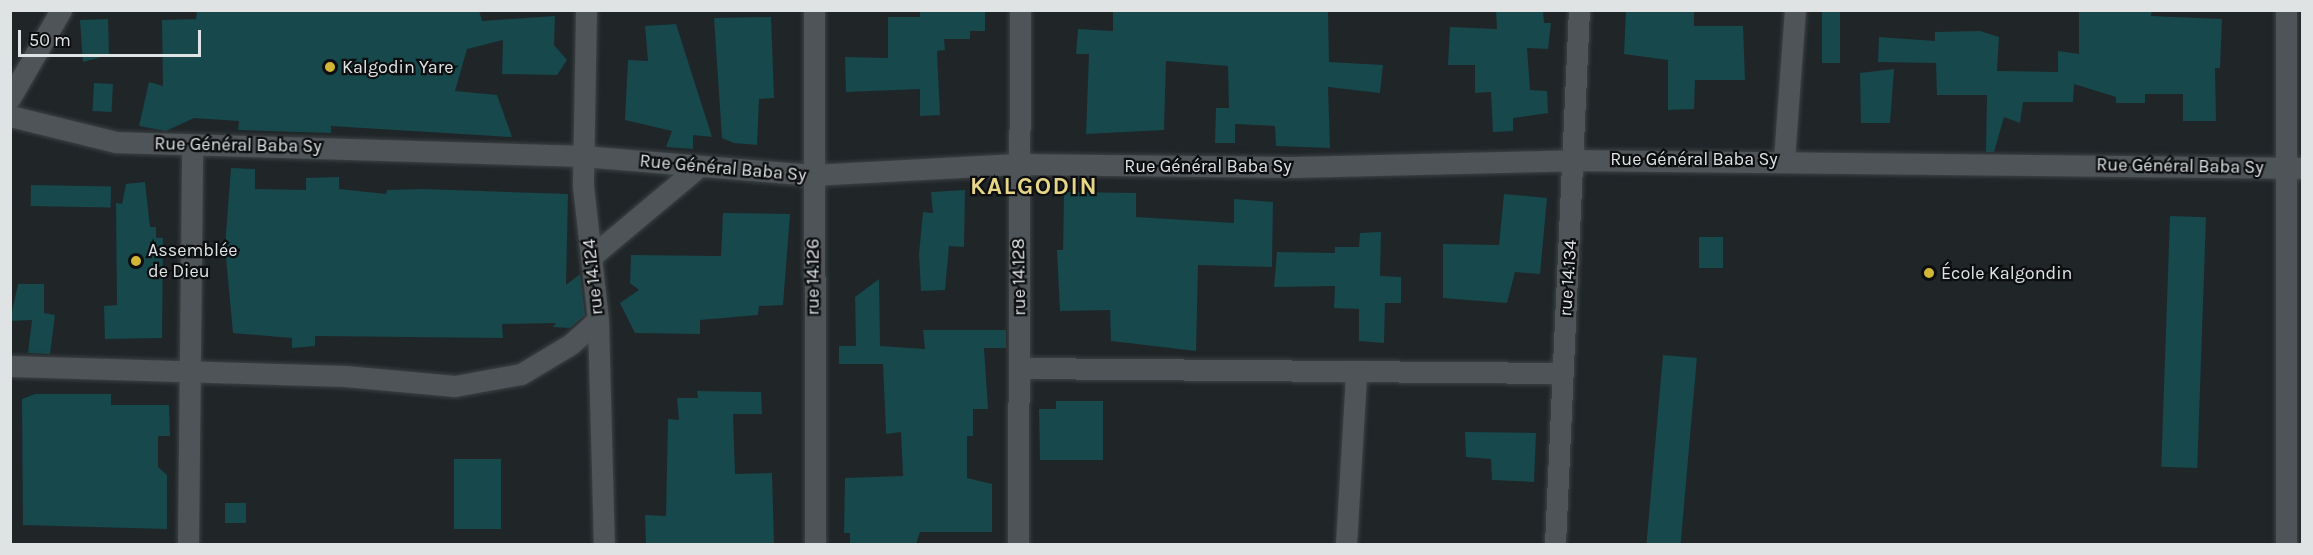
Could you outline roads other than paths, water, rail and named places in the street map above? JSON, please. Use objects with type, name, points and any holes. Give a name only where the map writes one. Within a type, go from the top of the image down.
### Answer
[{"type":"street","points":[[10,98],[61,10]]},
{"type":"street","name":"rue 14.124","points":[[586,10],[582,156],[598,320],[604,544]]},
{"type":"street","name":"rue 14.126","points":[[814,10],[815,544]]},
{"type":"street","name":"rue 14.128","points":[[1018,544],[1020,368],[1017,164],[1020,10]]},
{"type":"street","name":"rue 14.134","points":[[1555,544],[1562,373],[1575,160],[1579,10]]},
{"type":"street","points":[[1784,159],[1795,10]]},
{"type":"street","points":[[2286,10],[2296,168],[2295,370],[2286,544]]},
{"type":"street","name":"Rue Général Baba Sy","points":[[10,116],[116,142],[582,156],[695,170],[813,175],[1017,164],[1294,167],[1575,160],[1784,159],[2296,168]]},
{"type":"street","points":[[188,544],[192,371],[192,145]]},
{"type":"street","points":[[592,256],[695,170]]},
{"type":"street","points":[[10,366],[192,371],[455,386],[521,374],[546,360],[598,320]]},
{"type":"street","points":[[1020,368],[1356,374],[1562,373]]},
{"type":"street","points":[[1346,544],[1356,374]]},
{"type":"place","name":"Kalgodin Yare","points":[[330,67]]},
{"type":"place","name":"Assemblée de Dieu","points":[[136,261]]},
{"type":"place","name":"École Kalgondin","points":[[1929,273]]},
{"type":"district","name":"KALGODIN","points":[[1034,187]]}]
